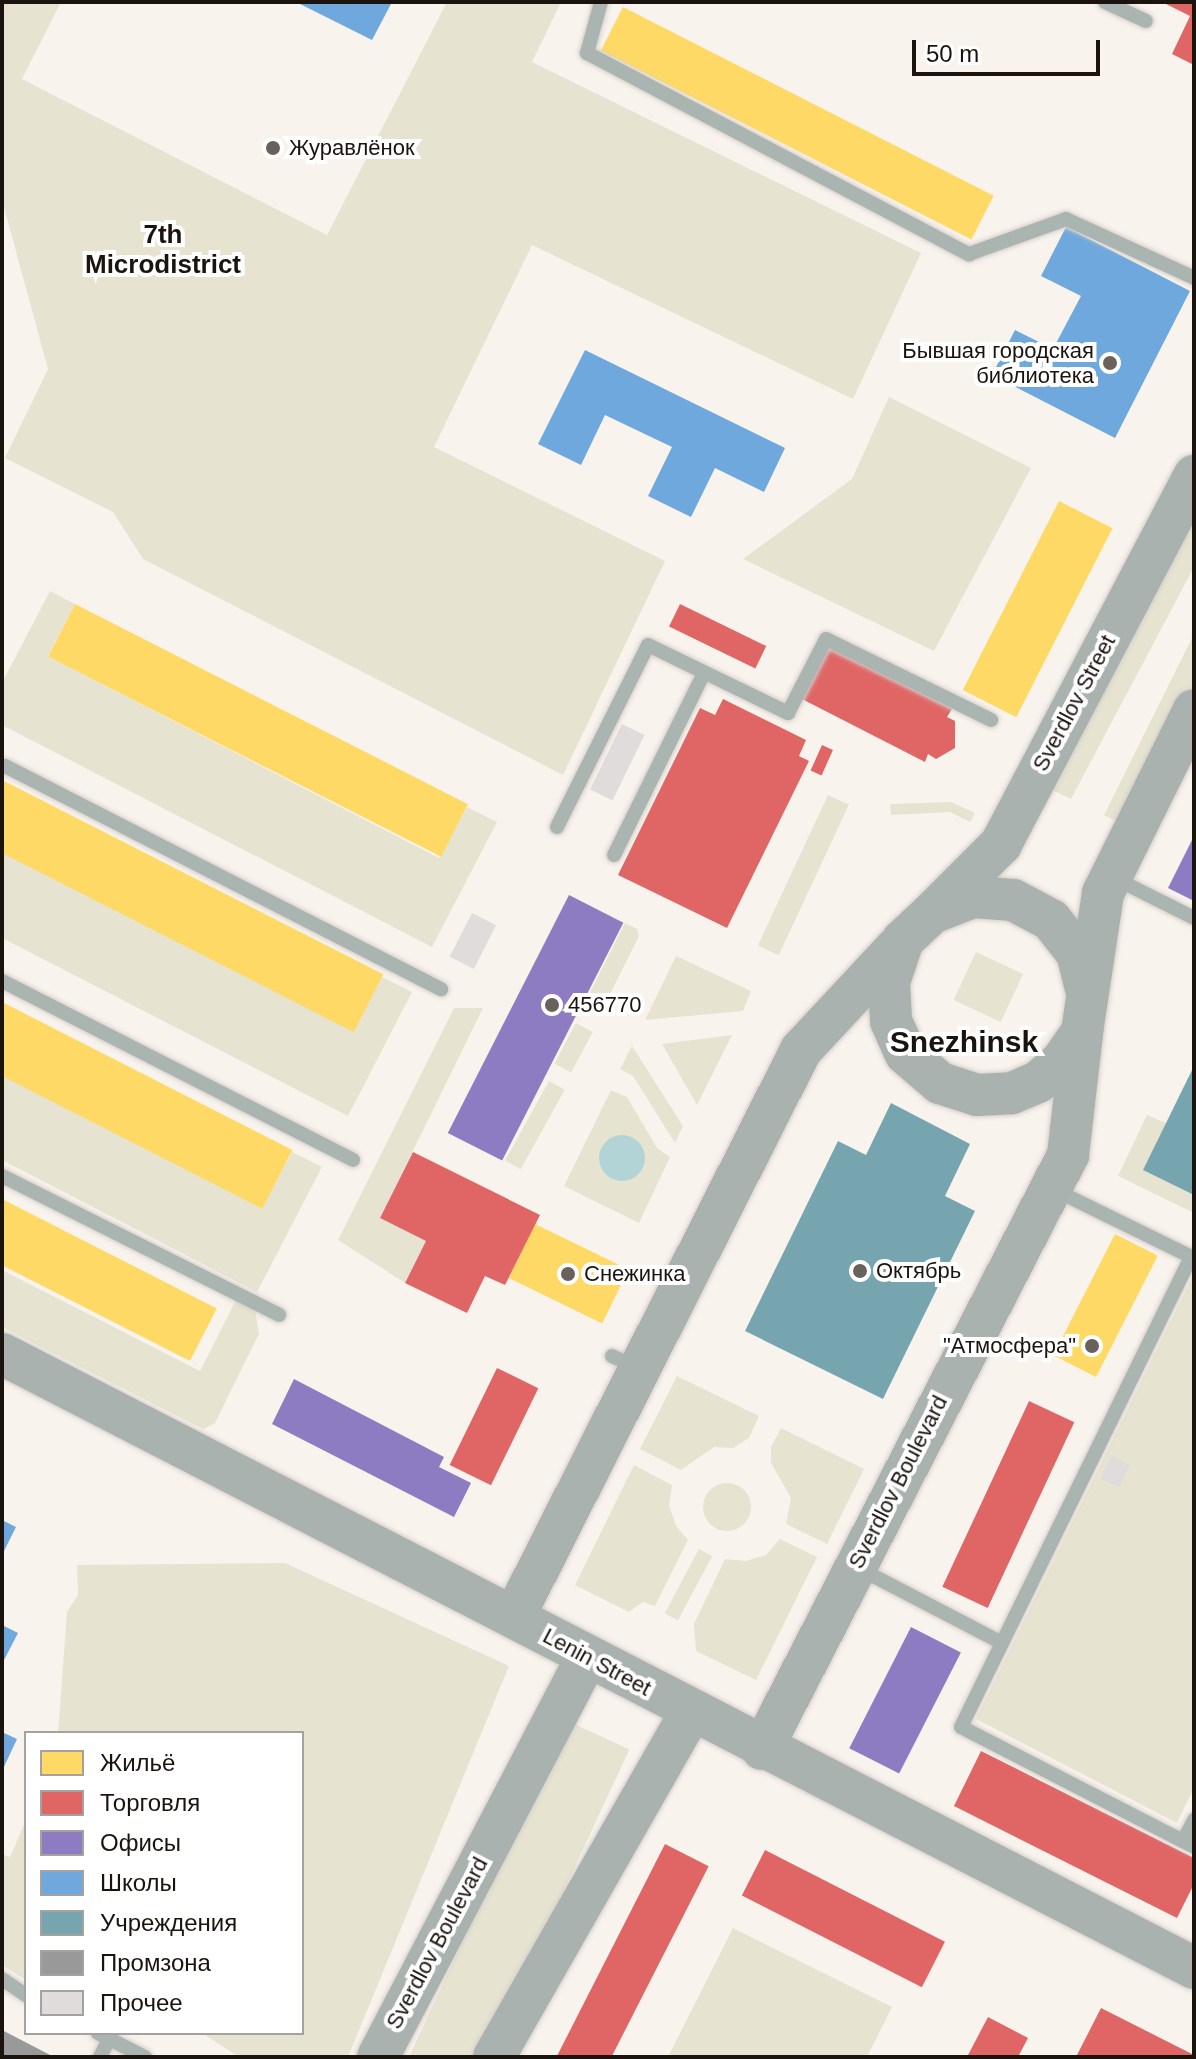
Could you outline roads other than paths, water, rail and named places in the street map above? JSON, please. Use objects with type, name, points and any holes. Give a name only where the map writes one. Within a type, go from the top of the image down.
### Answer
[{"type":"street","name":"Sverdlov Street","points":[[918,927],[1001,844],[1194,476]]},
{"type":"street","points":[[918,927],[889,982],[891,1021],[906,1054],[940,1083],[977,1095],[1012,1093],[1038,1082],[1061,1062],[1085,1012],[1103,893],[1194,710]]},
{"type":"street","points":[[514,1617],[624,1362],[801,1050],[918,927],[973,897],[1013,900],[1051,920],[1077,953],[1085,1012]]},
{"type":"street","name":"Sverdlov Boulevard","points":[[762,1749],[1068,1155],[1085,1012]]},
{"type":"street","name":"Lenin Street","points":[[2,1354],[514,1617],[586,1659],[1194,1968]]},
{"type":"street","name":"Sverdlov Boulevard","points":[[378,2057],[586,1659]]},
{"type":"street","points":[[494,2057],[691,1711]]},
{"type":"lane","points":[[601,2],[587,53],[969,254],[1066,219],[1194,278]]},
{"type":"lane","points":[[1105,2],[1146,21]]},
{"type":"lane","points":[[557,827],[648,645],[788,713],[826,639],[991,720]]},
{"type":"lane","points":[[614,855],[704,673]]},
{"type":"lane","points":[[5,766],[441,989]]},
{"type":"lane","points":[[1111,876],[1194,918]]},
{"type":"lane","points":[[2,981],[353,1160]]},
{"type":"lane","points":[[2,1176],[279,1315]]},
{"type":"lane","points":[[1051,1188],[1193,1257],[961,1727],[1189,1844],[1194,1820]]},
{"type":"lane","points":[[855,1566],[1002,1643]]},
{"type":"lane","points":[[2,1979],[24,1994]]},
{"type":"lane","points":[[100,2057],[104,2036],[145,2057]]},
{"type":"water","points":[[622,1135],[638,1142],[645,1158],[638,1174],[622,1181],[606,1174],[599,1158],[606,1142]]},
{"type":"place","name":"Журавлёнок","points":[[273,148]]},
{"type":"place","name":"Бывшая городская библиотека","points":[[1110,363]]},
{"type":"place","name":"456770","points":[[552,1005]]},
{"type":"place","name":"Октябрь","points":[[860,1271]]},
{"type":"place","name":"Снежинка","points":[[568,1274]]},
{"type":"place","name":"\"Атмосфера\"","points":[[1092,1346]]},
{"type":"district","name":"7th Microdistrict","points":[[163,250]]},
{"type":"district","name":"Snezhinsk","points":[[964,1042]]}]
